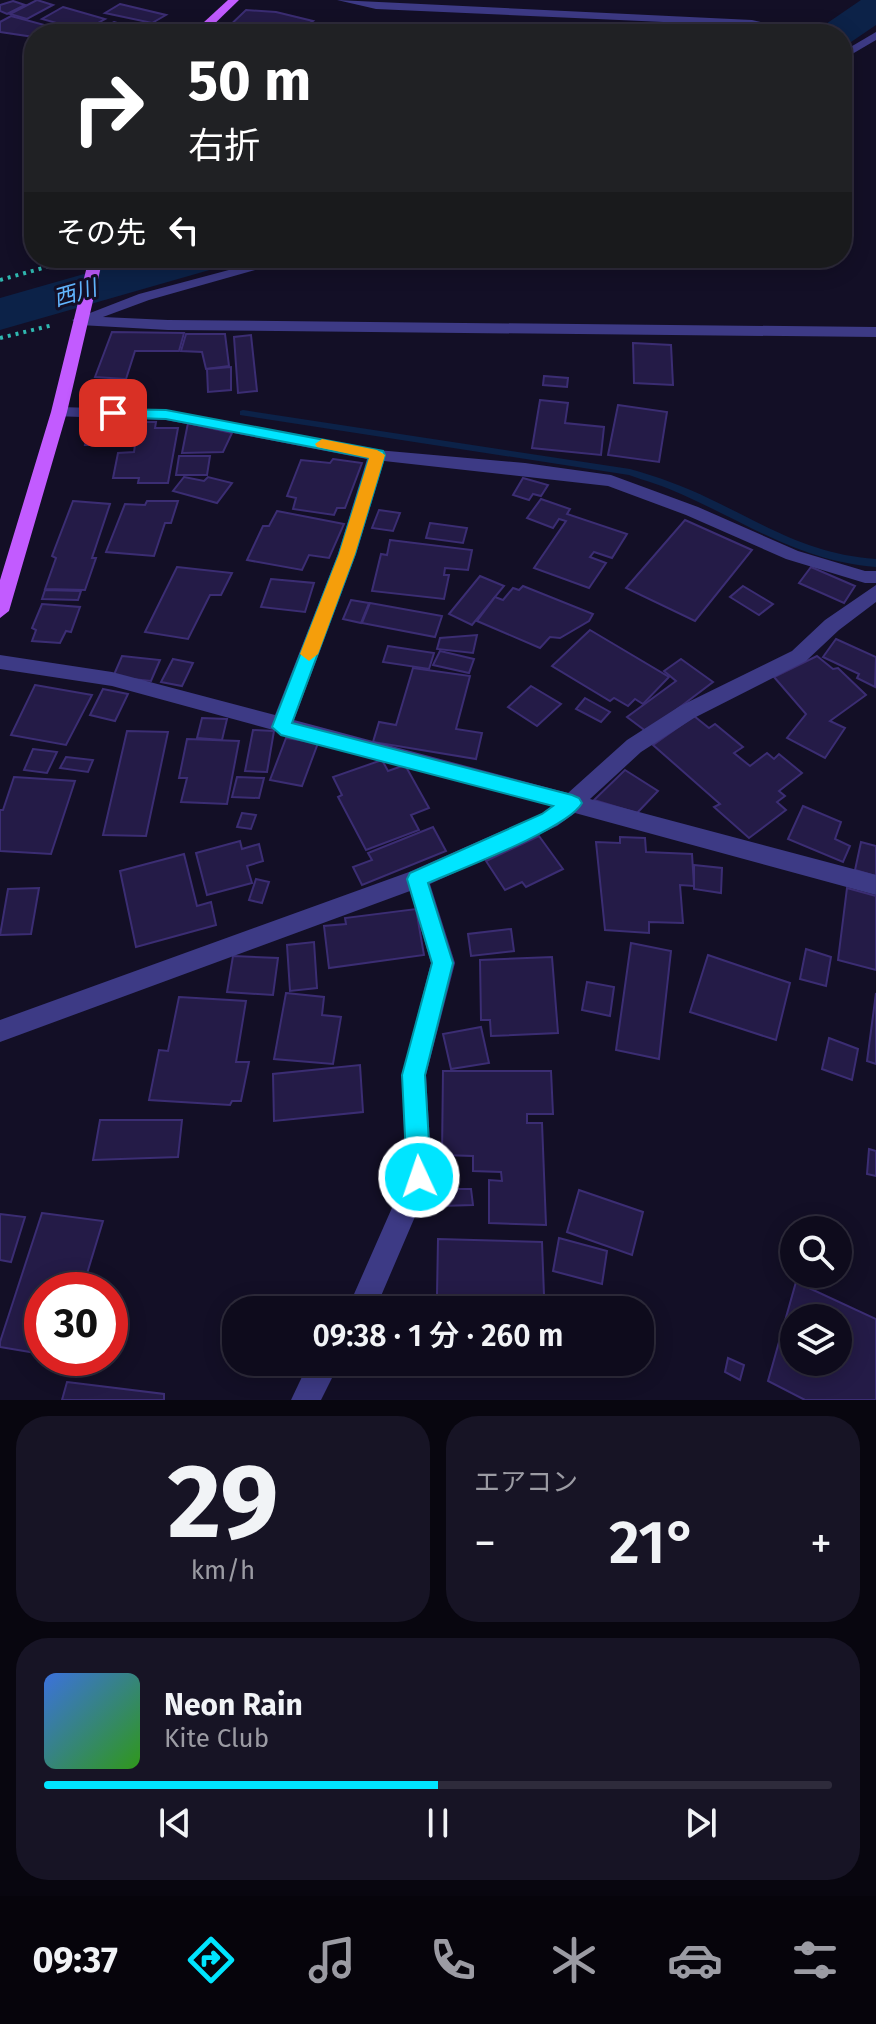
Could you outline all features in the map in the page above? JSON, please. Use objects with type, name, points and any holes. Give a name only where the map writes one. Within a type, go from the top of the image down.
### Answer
[{"type":"main road","points":[[208,24],[234,0]]},
{"type":"main road","points":[[0,611],[59,412],[93,268]]},
{"type":"street","points":[[342,0],[376,6],[757,24]]},
{"type":"street","points":[[852,52],[876,35]]},
{"type":"street","points":[[80,315],[253,268]]},
{"type":"street","points":[[80,315],[168,325],[876,332]]},
{"type":"street","points":[[59,412],[166,415],[377,455],[525,469],[611,481],[692,511],[792,555],[865,577],[876,577]]},
{"type":"street","points":[[281,727],[347,554],[377,455]]},
{"type":"street","points":[[0,1031],[417,879],[549,820],[634,746],[687,712],[799,656],[832,625],[876,592]]},
{"type":"street","points":[[0,662],[112,679],[876,885]]},
{"type":"street","points":[[367,1296],[419,1177],[414,1075],[443,963],[417,879]]},
{"type":"street","points":[[306,1400],[316,1376]]},
{"type":"path","points":[[0,280],[43,268]]},
{"type":"path","points":[[0,338],[80,315]]},
{"type":"building","points":[[37,0],[53,5],[27,19],[10,14]]},
{"type":"building","points":[[13,1],[25,5],[7,14],[0,11],[0,5]]},
{"type":"building","points":[[120,4],[166,15],[152,23],[105,13]]},
{"type":"building","points":[[63,7],[105,19],[96,24],[60,24],[42,19]]},
{"type":"building","points":[[246,10],[276,12],[313,21],[309,24],[231,24]]},
{"type":"building","points":[[11,16],[41,24],[24,24],[24,36],[0,32],[0,22]]},
{"type":"building","points":[[112,332],[184,333],[179,351],[135,351],[126,379],[95,377]]},
{"type":"building","points":[[186,334],[225,334],[229,366],[206,369],[202,352],[181,351]]},
{"type":"building","points":[[251,335],[257,391],[238,393],[234,337]]},
{"type":"building","points":[[633,343],[671,345],[673,385],[634,383]]},
{"type":"building","points":[[231,367],[231,390],[208,392],[207,369]]},
{"type":"building","points":[[544,376],[568,378],[567,387],[543,385]]},
{"type":"building","points":[[540,400],[568,403],[565,423],[604,427],[601,455],[532,448]]},
{"type":"building","points":[[618,405],[667,412],[659,462],[608,455]]},
{"type":"building","points":[[90,422],[156,422],[155,428],[178,428],[168,483],[138,483],[139,478],[113,478],[118,453],[134,452],[135,445],[85,445]]},
{"type":"building","points":[[188,423],[232,433],[223,452],[182,453]]},
{"type":"building","points":[[179,456],[210,456],[207,475],[176,475]]},
{"type":"building","points":[[333,459],[362,463],[345,508],[337,508],[334,515],[293,509],[296,498],[287,496],[301,460],[330,463]]},
{"type":"building","points":[[184,477],[204,481],[208,477],[232,483],[217,503],[173,491]]},
{"type":"building","points":[[523,478],[548,485],[541,496],[533,494],[529,500],[513,495]]},
{"type":"building","points":[[541,499],[570,509],[567,514],[627,534],[612,558],[594,552],[590,557],[606,563],[589,588],[534,568],[566,521],[559,519],[553,528],[527,518]]},
{"type":"building","points":[[73,501],[110,504],[92,558],[96,558],[85,590],[45,589],[56,558],[52,556]]},
{"type":"building","points":[[147,501],[178,501],[171,523],[165,523],[154,556],[106,552],[125,504],[145,505]]},
{"type":"building","points":[[379,510],[400,513],[393,531],[372,528]]},
{"type":"building","points":[[277,511],[344,524],[329,558],[309,555],[302,570],[247,560],[263,526],[269,526]]},
{"type":"building","points":[[685,520],[752,550],[695,621],[626,588]]},
{"type":"building","points":[[430,523],[467,528],[463,543],[426,538]]},
{"type":"building","points":[[390,540],[472,550],[468,570],[445,568],[444,575],[449,575],[444,599],[372,591],[381,554],[387,555]]},
{"type":"building","points":[[177,567],[232,573],[221,595],[210,595],[188,639],[145,632]]},
{"type":"building","points":[[811,567],[855,586],[844,603],[799,583]]},
{"type":"building","points":[[480,576],[504,586],[472,625],[449,614]]},
{"type":"building","points":[[271,579],[314,583],[305,612],[261,607]]},
{"type":"building","points":[[523,586],[593,614],[589,621],[560,638],[550,637],[540,648],[477,621],[495,597],[503,600],[513,588],[519,590]]},
{"type":"building","points":[[743,586],[773,604],[759,615],[730,597]]},
{"type":"building","points":[[45,590],[81,591],[78,600],[42,599]]},
{"type":"building","points":[[351,600],[369,603],[361,623],[343,619]]},
{"type":"building","points":[[370,603],[442,616],[435,637],[362,623]]},
{"type":"building","points":[[42,604],[80,607],[71,632],[66,631],[60,643],[32,641],[36,630],[32,628]]},
{"type":"building","points":[[590,630],[669,677],[643,704],[635,699],[628,706],[614,698],[610,701],[552,666]]},
{"type":"building","points":[[477,635],[473,653],[437,649],[440,638]]},
{"type":"building","points":[[836,639],[876,657],[875,687],[857,678],[859,674],[823,657]]},
{"type":"building","points":[[388,646],[434,653],[429,669],[383,662]]},
{"type":"building","points":[[440,651],[474,659],[469,673],[433,665]]},
{"type":"building","points":[[122,656],[160,660],[151,681],[113,677]]},
{"type":"building","points":[[817,656],[833,669],[838,668],[866,695],[830,721],[845,728],[825,758],[787,738],[806,714],[774,677]]},
{"type":"building","points":[[173,659],[193,663],[182,686],[161,682]]},
{"type":"building","points":[[681,659],[713,682],[647,732],[627,717],[676,681],[664,671]]},
{"type":"building","points":[[413,668],[470,676],[456,729],[482,733],[476,759],[373,742],[379,722],[396,725]]},
{"type":"building","points":[[35,685],[92,695],[66,745],[11,735]]},
{"type":"building","points":[[531,686],[561,704],[537,726],[508,707]]},
{"type":"building","points":[[103,689],[128,694],[115,721],[90,715]]},
{"type":"building","points":[[585,698],[610,712],[601,722],[576,709]]},
{"type":"building","points":[[694,716],[709,728],[715,724],[743,747],[734,753],[750,766],[767,753],[774,759],[779,754],[802,773],[779,791],[785,796],[777,802],[786,810],[749,838],[714,807],[720,804],[653,745]]},
{"type":"building","points":[[202,718],[227,719],[222,740],[197,738]]},
{"type":"building","points":[[253,730],[274,731],[267,772],[245,771]]},
{"type":"building","points":[[127,731],[168,732],[146,836],[103,835]]},
{"type":"building","points":[[286,738],[318,743],[302,786],[270,780]]},
{"type":"building","points":[[187,739],[239,741],[227,804],[181,802],[187,778],[179,778]]},
{"type":"building","points":[[33,749],[57,752],[47,773],[24,770]]},
{"type":"building","points":[[66,757],[93,760],[88,772],[60,768]]},
{"type":"building","points":[[382,760],[388,771],[405,765],[429,808],[411,815],[419,830],[366,850],[338,797],[342,795],[333,777]]},
{"type":"building","points":[[625,770],[658,791],[637,813],[594,800]]},
{"type":"building","points":[[14,777],[75,781],[51,854],[0,851],[0,810],[3,810]]},
{"type":"building","points":[[237,777],[264,778],[259,798],[232,797]]},
{"type":"building","points":[[803,806],[841,822],[835,839],[850,846],[843,862],[788,839]]},
{"type":"building","points":[[242,813],[256,815],[251,829],[237,827]]},
{"type":"building","points":[[433,827],[446,851],[362,885],[353,867],[372,860],[368,853]]},
{"type":"building","points":[[539,836],[563,869],[526,887],[522,882],[505,890],[486,861]]},
{"type":"building","points":[[620,837],[645,838],[646,852],[692,854],[694,886],[680,885],[683,923],[649,922],[649,933],[605,930],[596,842],[620,843]]},
{"type":"building","points":[[240,841],[242,849],[259,844],[263,861],[247,866],[252,883],[207,895],[196,853]]},
{"type":"building","points":[[861,842],[876,846],[876,876],[855,870]]},
{"type":"building","points":[[184,854],[197,906],[211,902],[216,925],[136,947],[120,871]]},
{"type":"building","points":[[694,865],[722,868],[721,893],[694,889]]},
{"type":"building","points":[[256,879],[269,882],[262,903],[249,900]]},
{"type":"building","points":[[39,888],[31,934],[0,935],[8,889]]},
{"type":"building","points":[[847,888],[876,896],[876,970],[838,960]]},
{"type":"building","points":[[416,909],[424,955],[329,968],[324,926],[346,924],[345,918]]},
{"type":"building","points":[[511,929],[514,951],[471,956],[468,934]]},
{"type":"building","points":[[314,942],[317,988],[290,991],[287,945]]},
{"type":"building","points":[[631,943],[671,951],[659,1059],[616,1050]]},
{"type":"building","points":[[806,949],[831,957],[826,986],[800,979]]},
{"type":"building","points":[[708,955],[790,983],[776,1040],[690,1012]]},
{"type":"building","points":[[233,956],[278,958],[273,995],[227,992]]},
{"type":"building","points":[[552,957],[558,1033],[491,1036],[490,1020],[481,1020],[480,960]]},
{"type":"building","points":[[587,982],[614,987],[610,1016],[582,1010]]},
{"type":"building","points":[[286,993],[324,997],[322,1015],[341,1017],[333,1064],[274,1059]]},
{"type":"building","points":[[876,993],[876,1064],[867,1061]]},
{"type":"building","points":[[179,997],[246,1001],[236,1062],[249,1062],[241,1101],[232,1101],[230,1105],[149,1100],[159,1050],[168,1051]]},
{"type":"building","points":[[481,1027],[489,1063],[451,1069],[443,1034]]},
{"type":"building","points":[[829,1038],[858,1049],[852,1080],[822,1069]]},
{"type":"building","points":[[360,1065],[363,1112],[274,1121],[273,1074]]},
{"type":"building","points":[[443,1071],[551,1071],[553,1114],[527,1114],[527,1123],[542,1123],[546,1225],[489,1223],[489,1180],[502,1181],[501,1172],[473,1171],[473,1156],[442,1155]]},
{"type":"building","points":[[100,1120],[182,1120],[178,1157],[93,1160]]},
{"type":"building","points":[[869,1149],[876,1151],[876,1176],[867,1174]]},
{"type":"building","points":[[440,1189],[471,1189],[473,1205],[441,1206]]},
{"type":"building","points":[[579,1190],[643,1212],[632,1255],[567,1232]]},
{"type":"building","points":[[42,1213],[103,1221],[87,1272],[24,1272],[24,1351],[0,1347]]},
{"type":"building","points":[[0,1214],[25,1217],[11,1262],[0,1260]]},
{"type":"building","points":[[559,1238],[607,1251],[602,1284],[553,1271]]},
{"type":"building","points":[[438,1239],[542,1242],[544,1295],[437,1295]]},
{"type":"building","points":[[794,1288],[809,1288],[844,1304],[790,1304]]},
{"type":"building","points":[[852,1308],[876,1319],[876,1400],[805,1400],[768,1381],[780,1339],[780,1376],[852,1376]]},
{"type":"building","points":[[728,1358],[744,1365],[740,1380],[725,1372]]},
{"type":"building","points":[[67,1382],[164,1394],[164,1400],[62,1400]]},
{"type":"waterway","name":"西川","points":[[851,24],[876,7]]},
{"type":"waterway","name":"西川","points":[[0,314],[160,268]]},
{"type":"waterway","points":[[243,413],[630,472],[682,490],[800,547],[850,561],[876,563]]},
{"type":"slow traffic","points":[[309,654],[347,554],[377,455],[322,444]]},
{"type":"route","points":[[113,413],[166,415],[377,455],[347,554],[281,727],[572,803],[549,820],[417,879],[443,963],[414,1075],[419,1177]]}]
